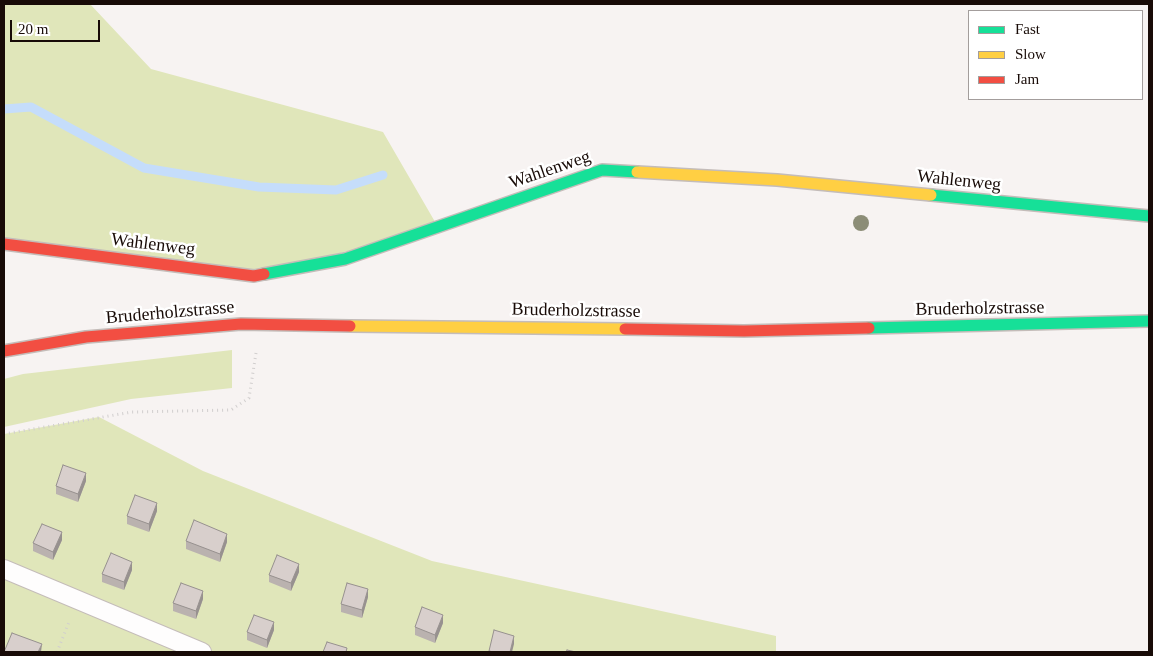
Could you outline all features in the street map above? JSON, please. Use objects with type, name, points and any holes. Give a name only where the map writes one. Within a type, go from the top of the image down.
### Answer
[{"type":"street","name":"Wahlenweg","points":[[4,244],[254,276],[345,259],[602,170],[777,180],[1149,216]]},
{"type":"street","name":"Bruderholzstrasse","points":[[4,351],[86,337],[241,324],[744,330],[1091,324],[1149,321]]},
{"type":"lane","points":[[4,569],[202,652]]},
{"type":"path","points":[[4,434],[132,412],[231,410],[249,398],[256,351]]},
{"type":"path","points":[[57,652],[77,600]]},
{"type":"green space","points":[[4,4],[90,4],[151,69],[383,132],[438,227],[254,276],[4,244]]},
{"type":"green space","points":[[232,350],[232,388],[131,399],[4,427],[4,379],[23,374]]},
{"type":"green space","points":[[99,417],[203,471],[432,561],[776,636],[776,652],[4,652],[4,434]]},
{"type":"building","points":[[63,465],[86,473],[78,494],[56,486]]},
{"type":"building","points":[[135,495],[157,503],[149,524],[127,516]]},
{"type":"building","points":[[194,520],[227,534],[220,554],[186,541]]},
{"type":"building","points":[[42,524],[62,532],[53,552],[33,543]]},
{"type":"building","points":[[111,553],[132,562],[124,582],[102,574]]},
{"type":"building","points":[[277,555],[299,564],[291,583],[269,575]]},
{"type":"building","points":[[181,583],[203,591],[196,611],[173,603]]},
{"type":"building","points":[[347,583],[368,589],[362,610],[341,604]]},
{"type":"building","points":[[422,607],[443,615],[435,635],[415,627]]},
{"type":"building","points":[[254,615],[274,622],[267,640],[247,632]]},
{"type":"building","points":[[494,630],[514,636],[510,652],[489,651]]},
{"type":"building","points":[[12,633],[42,644],[38,652],[4,652]]},
{"type":"building","points":[[327,642],[347,648],[346,652],[323,652]]},
{"type":"waterway","points":[[4,109],[31,107],[144,168],[259,187],[336,190],[383,175]]},
{"type":"traffic: fast","points":[[264,274],[345,259],[602,170],[637,172]]},
{"type":"traffic: fast","points":[[931,195],[1149,216]]},
{"type":"traffic: fast","points":[[869,328],[1149,321]]},
{"type":"traffic: slow","points":[[637,172],[777,180],[931,195]]},
{"type":"traffic: slow","points":[[350,326],[625,329]]},
{"type":"traffic: jam","points":[[4,244],[254,276],[264,274]]},
{"type":"traffic: jam","points":[[4,351],[86,337],[241,324],[350,326]]},
{"type":"traffic: jam","points":[[625,329],[744,331],[869,328]]}]
